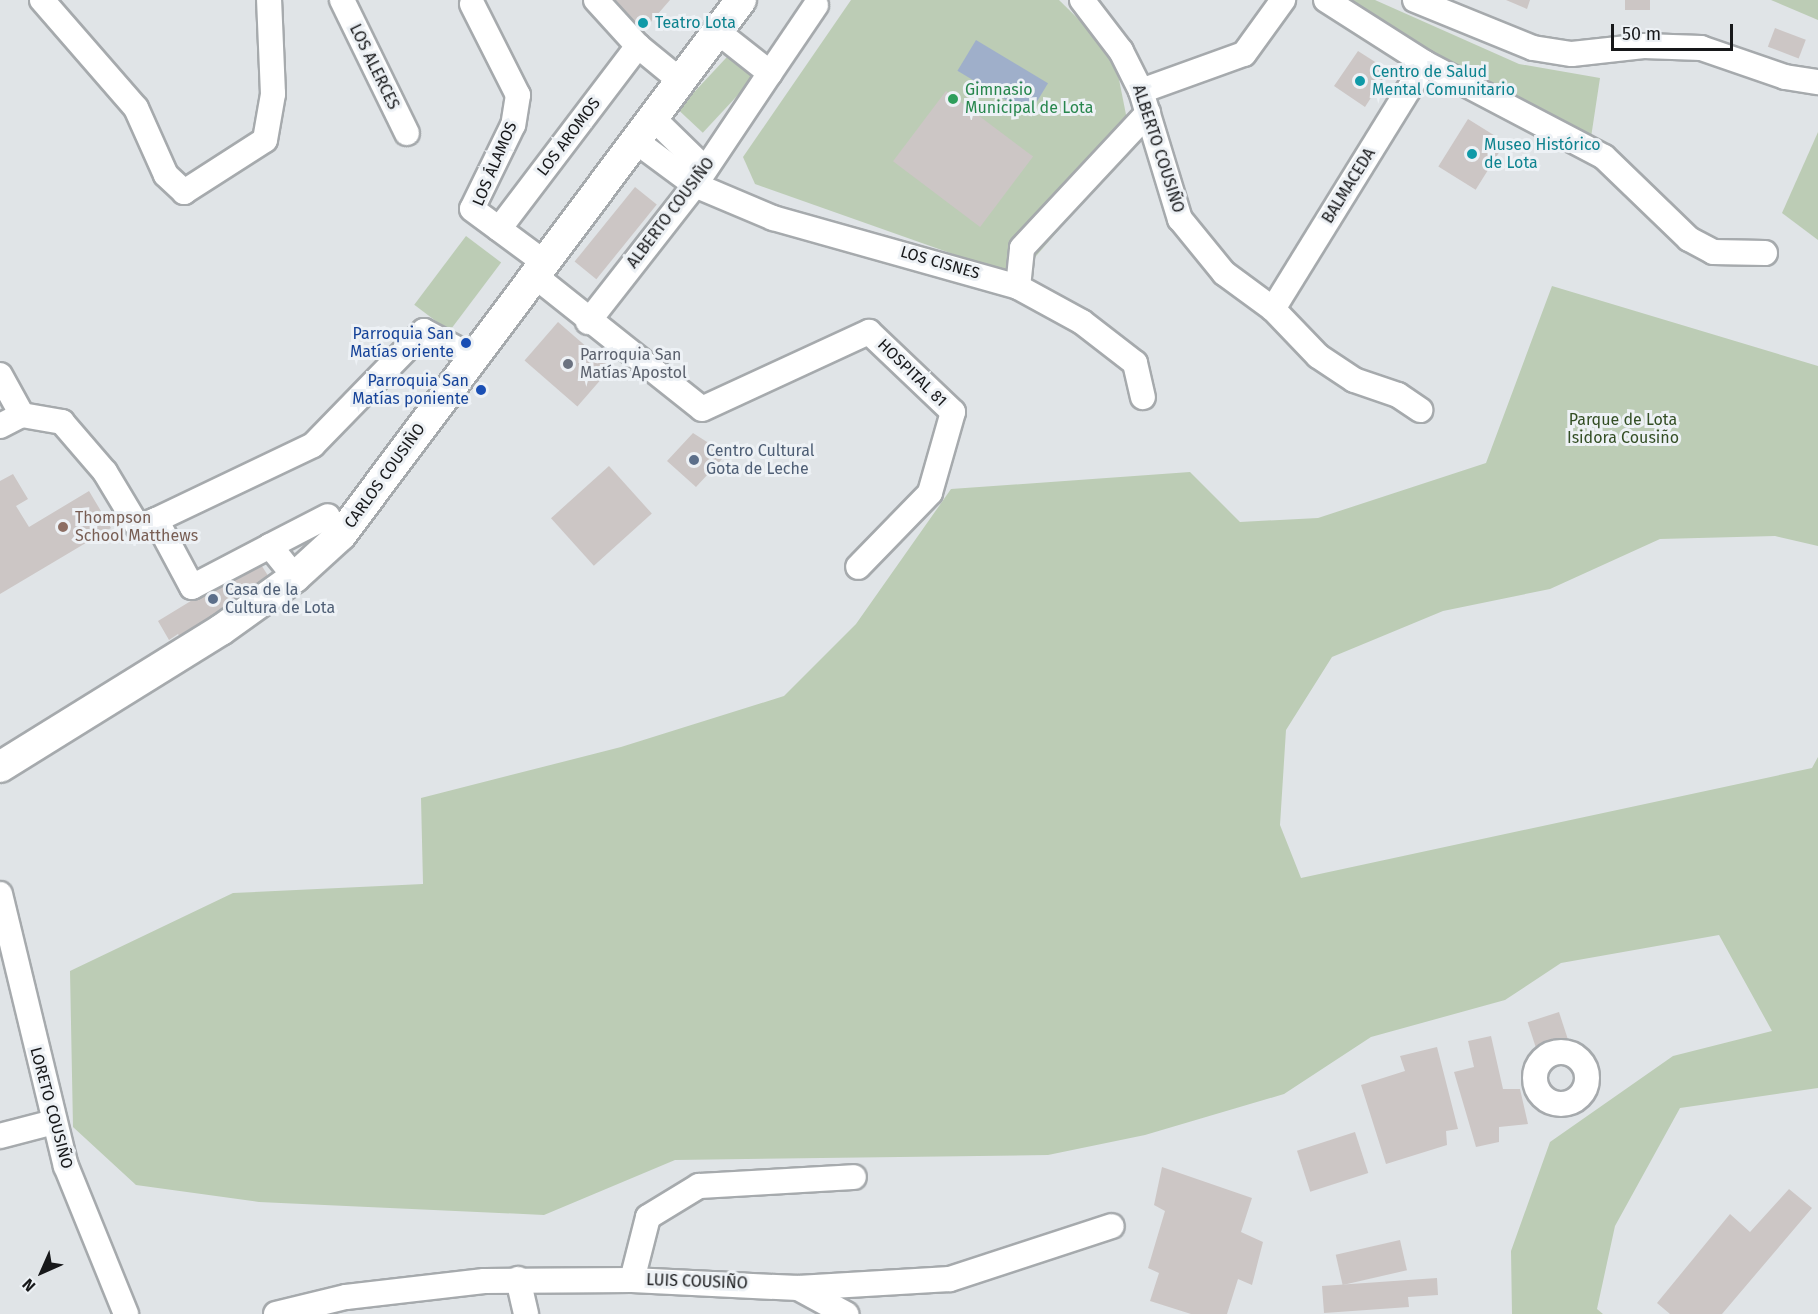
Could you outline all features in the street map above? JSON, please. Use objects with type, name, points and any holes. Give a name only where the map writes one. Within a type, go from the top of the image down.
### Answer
[{"type":"main road","name":"CARLOS COUSIÑO","points":[[0,766],[176,660],[295,577],[363,509],[472,357],[646,131],[741,0]]},
{"type":"street","points":[[42,0],[136,108],[166,175],[184,192],[265,140],[273,94],[269,0]]},
{"type":"street","name":"LOS ALERCES","points":[[342,0],[407,133]]},
{"type":"street","points":[[596,0],[639,46],[682,82]]},
{"type":"street","name":"ALBERTO COUSIÑO","points":[[1082,0],[1121,51],[1144,102],[1180,219],[1224,273],[1273,309],[1318,356],[1354,380],[1398,395],[1420,410]]},
{"type":"street","points":[[1018,287],[1022,248],[1144,102],[1244,54],[1282,0]]},
{"type":"street","points":[[1326,0],[1425,63],[1604,158],[1689,239],[1713,252],[1765,253]]},
{"type":"street","points":[[1414,0],[1533,48],[1572,54],[1644,46],[1701,48],[1785,77],[1818,82]]},
{"type":"street","name":"LOS ÁLAMOS","points":[[472,4],[518,95],[513,125],[472,209],[499,229],[588,322],[702,409]]},
{"type":"street","name":"ALBERTO COUSIÑO","points":[[588,322],[700,177],[816,5]]},
{"type":"street","points":[[718,32],[770,72]]},
{"type":"street","name":"LOS AROMOS","points":[[499,229],[639,46]]},
{"type":"street","name":"BALMACEDA","points":[[1273,309],[1425,63]]},
{"type":"street","name":"LOS CISNES","points":[[646,131],[700,177],[772,218],[1018,287],[1082,322],[1135,363],[1143,397]]},
{"type":"street","points":[[0,426],[22,416],[62,422],[105,472],[138,527],[313,445],[424,332],[472,357]]},
{"type":"street","name":"HOSPITAL 81","points":[[702,409],[869,332],[953,412],[930,493],[858,567]]},
{"type":"street","points":[[0,375],[22,416]]},
{"type":"street","points":[[156,520],[192,587],[328,516]]},
{"type":"street","points":[[270,546],[295,577]]},
{"type":"street","name":"LORETO COUSIÑO","points":[[0,894],[5,938],[75,1194],[126,1314]]},
{"type":"street","points":[[0,1136],[54,1122]]},
{"type":"street","points":[[632,1280],[648,1217],[699,1186],[854,1177]]},
{"type":"street","name":"LUIS COUSIÑO","points":[[289,1312],[447,1284],[518,1279],[632,1280],[798,1288],[950,1279],[1112,1226]]},
{"type":"street","points":[[518,1279],[526,1314]]},
{"type":"street","points":[[798,1288],[846,1314]]},
{"type":"green space","name":"Gimnasio Municipal de Lota","points":[[851,0],[1059,0],[1114,54],[1132,145],[1018,277],[755,184],[743,157]]},
{"type":"green space","points":[[1341,0],[1375,0],[1519,64],[1600,78],[1590,144],[1481,88]]},
{"type":"green space","points":[[1771,0],[1818,0],[1818,20]]},
{"type":"green space","points":[[740,43],[765,66],[703,133],[678,110]]},
{"type":"green space","points":[[1818,132],[1818,240],[1782,213]]},
{"type":"green space","points":[[466,236],[501,262],[449,331],[414,305]]},
{"type":"green space","name":"Parque de Lota Isidora Cousiño","points":[[1552,286],[1818,366],[1818,546],[1775,536],[1660,539],[1550,589],[1443,611],[1332,657],[1286,730],[1280,825],[1301,878],[1812,768],[1818,757],[1818,1088],[1680,1108],[1615,1226],[1597,1309],[1603,1314],[1512,1314],[1511,1251],[1550,1142],[1673,1056],[1772,1031],[1719,935],[1561,963],[1505,1000],[1371,1037],[1284,1094],[1145,1135],[1048,1155],[675,1160],[544,1215],[259,1202],[136,1185],[73,1127],[70,971],[233,893],[423,884],[421,798],[621,747],[784,696],[856,624],[951,489],[1190,472],[1240,522],[1318,518],[1486,463]]},
{"type":"water","points":[[976,40],[1048,83],[1029,114],[957,71]]},
{"type":"building","name":"Teatro Lota","points":[[614,0],[670,0],[643,31]]},
{"type":"building","points":[[1506,0],[1530,0],[1527,9]]},
{"type":"building","points":[[1625,0],[1650,0],[1650,10],[1625,10]]},
{"type":"building","points":[[1775,28],[1806,40],[1799,58],[1768,47]]},
{"type":"building","name":"Centro de Salud Mental Comunitario","points":[[1358,51],[1383,67],[1380,72],[1385,76],[1365,107],[1334,86]]},
{"type":"building","points":[[946,91],[1033,157],[980,227],[893,161]]},
{"type":"building","name":"Museo Histórico de Lota","points":[[1468,119],[1505,142],[1476,190],[1438,166]]},
{"type":"building","points":[[635,187],[657,205],[596,279],[575,262]]},
{"type":"building","name":"Parroquia San Matías Apostol","points":[[558,322],[611,368],[577,406],[525,360]]},
{"type":"building","name":"Centro Cultural Gota de Leche","points":[[693,433],[718,449],[714,452],[722,459],[696,487],[667,461]]},
{"type":"building","points":[[609,466],[652,514],[594,566],[551,518]]},
{"type":"building","points":[[13,474],[28,499],[16,506],[29,527],[89,491],[111,528],[0,594],[0,481]]},
{"type":"building","points":[[258,560],[274,585],[182,641],[178,634],[169,640],[158,621]]},
{"type":"building","points":[[1559,1012],[1568,1040],[1537,1050],[1528,1022]]},
{"type":"building","points":[[1491,1036],[1503,1089],[1520,1089],[1528,1124],[1499,1127],[1499,1142],[1476,1147],[1454,1072],[1474,1067],[1468,1041]]},
{"type":"building","points":[[1437,1047],[1458,1129],[1446,1131],[1447,1145],[1386,1164],[1361,1085],[1405,1071],[1400,1056]]},
{"type":"building","points":[[1355,1132],[1368,1173],[1310,1192],[1297,1151]]},
{"type":"building","points":[[1162,1167],[1252,1198],[1241,1232],[1263,1242],[1252,1285],[1238,1279],[1227,1314],[1191,1314],[1150,1301],[1159,1273],[1148,1268],[1165,1211],[1154,1205]]},
{"type":"building","points":[[1789,1189],[1812,1208],[1722,1314],[1670,1314],[1657,1303],[1730,1214],[1750,1232]]},
{"type":"building","points":[[1400,1240],[1407,1270],[1343,1285],[1336,1255]]},
{"type":"building","points":[[1437,1278],[1438,1295],[1408,1297],[1409,1307],[1324,1313],[1322,1286]]},
{"type":"place","name":"Teatro Lota","points":[[643,23]]},
{"type":"place","name":"Centro de Salud Mental Comunitario","points":[[1360,81]]},
{"type":"place","name":"Gimnasio Municipal de Lota","points":[[953,99]]},
{"type":"place","name":"Museo Histórico de Lota","points":[[1472,154]]},
{"type":"place","name":"Parroquia San Matías oriente","points":[[466,343]]},
{"type":"place","name":"Parroquia San Matías Apostol","points":[[568,364]]},
{"type":"place","name":"Parroquia San Matías poniente","points":[[481,390]]},
{"type":"place","name":"Centro Cultural Gota de Leche","points":[[694,460]]},
{"type":"place","name":"Thompson School Matthews","points":[[63,527]]},
{"type":"place","name":"Casa de la Cultura de Lota","points":[[213,599]]}]
